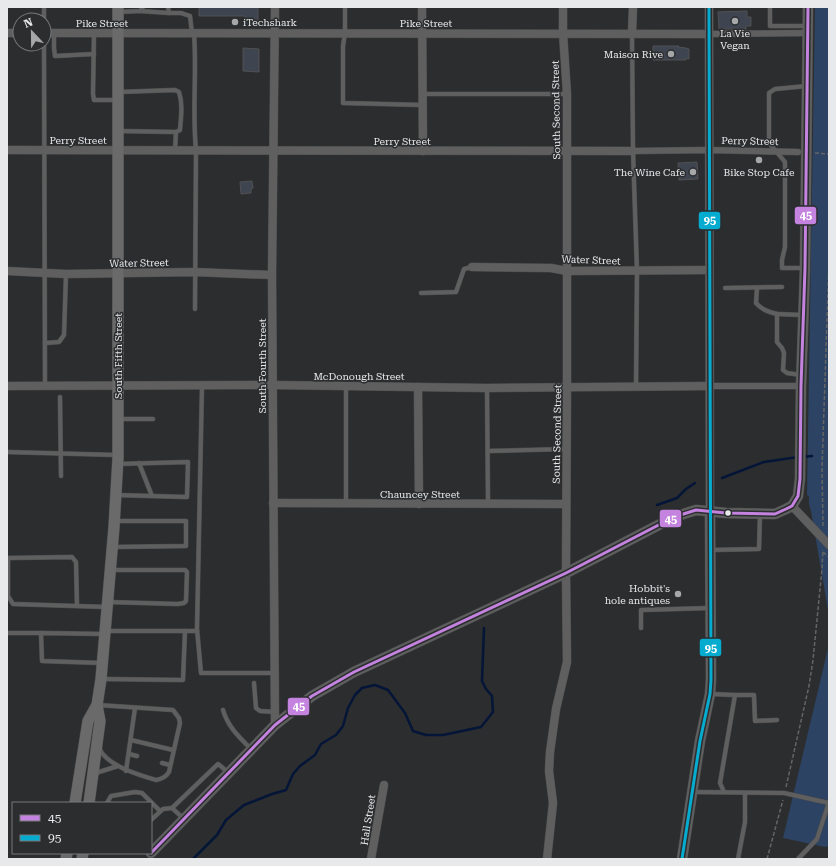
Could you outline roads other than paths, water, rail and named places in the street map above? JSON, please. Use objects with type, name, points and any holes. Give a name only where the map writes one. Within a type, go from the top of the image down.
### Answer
[{"type":"main road","name":"South Fifth Street","points":[[89,802],[100,721],[97,705],[105,633],[118,459],[118,10]]},
{"type":"main road","name":"South Fifth Street","points":[[75,802],[88,721],[97,705]]},
{"type":"street","name":"South Fourth Street","points":[[275,7],[276,33],[272,275],[275,724]]},
{"type":"street","points":[[422,7],[424,151]]},
{"type":"street","name":"South Second Street","points":[[547,859],[552,803],[549,771],[550,752],[556,708],[567,662],[567,94],[563,7]]},
{"type":"street","points":[[632,33],[633,7]]},
{"type":"street","points":[[682,859],[692,792],[710,694],[711,680],[708,7]]},
{"type":"street","points":[[152,852],[275,724],[312,696],[354,672],[566,574],[674,517],[696,510],[710,510],[726,513],[775,514],[792,506],[798,496],[800,479],[805,268],[808,7]]},
{"type":"street","name":"Pike Street","points":[[54,33],[709,34],[808,30]]},
{"type":"street","name":"Perry Street","points":[[7,150],[709,150],[798,152]]},
{"type":"street","name":"Water Street","points":[[472,267],[551,268],[567,271],[709,270]]},
{"type":"street","name":"Water Street","points":[[7,271],[66,274],[194,272],[272,275]]},
{"type":"street","points":[[710,386],[802,380]]},
{"type":"street","name":"McDonough Street","points":[[7,386],[272,385],[487,388],[710,386]]},
{"type":"street","points":[[418,387],[419,504]]},
{"type":"street","name":"Chauncey Street","points":[[273,503],[566,504]]},
{"type":"street","points":[[792,506],[829,545]]},
{"type":"street","name":"Hall Street","points":[[372,859],[384,785]]},
{"type":"lane","points":[[168,7],[168,13]]},
{"type":"lane","points":[[345,7],[343,104],[423,105]]},
{"type":"lane","points":[[770,7],[770,26],[808,30]]},
{"type":"lane","points":[[118,10],[141,9],[168,13],[181,13],[190,16],[195,55],[195,309]]},
{"type":"lane","points":[[54,33],[55,56],[94,54]]},
{"type":"lane","points":[[94,33],[94,100],[175,90],[179,92],[181,106],[174,150]]},
{"type":"lane","points":[[632,33],[633,151],[637,271],[636,387]]},
{"type":"lane","points":[[44,52],[45,386]]},
{"type":"lane","points":[[805,268],[782,268],[785,247],[785,162],[769,143],[769,93],[775,89],[807,86]]},
{"type":"lane","points":[[423,94],[567,94]]},
{"type":"lane","points":[[118,130],[178,131]]},
{"type":"lane","points":[[421,293],[456,292],[464,269],[472,267]]},
{"type":"lane","points":[[45,343],[59,342],[64,335],[66,274]]},
{"type":"lane","points":[[725,288],[782,287]]},
{"type":"lane","points":[[757,288],[756,303],[759,307],[777,314],[804,315]]},
{"type":"lane","points":[[777,314],[777,342],[784,353],[783,370],[802,380]]},
{"type":"lane","points":[[202,386],[197,631],[201,673],[274,674]]},
{"type":"lane","points":[[346,386],[346,503]]},
{"type":"lane","points":[[487,388],[488,504]]},
{"type":"lane","points":[[60,397],[61,476]]},
{"type":"lane","points":[[118,419],[153,419]]},
{"type":"lane","points":[[488,451],[566,449]]},
{"type":"lane","points":[[7,452],[60,453],[118,459],[139,463],[188,462],[187,497],[116,495]]},
{"type":"lane","points":[[139,463],[152,496]]},
{"type":"lane","points":[[710,550],[759,549],[760,514]]},
{"type":"lane","points":[[112,547],[186,546],[186,521],[114,521]]},
{"type":"lane","points":[[77,606],[76,562],[74,558],[8,558],[8,596],[13,604],[77,606],[107,604],[178,604],[186,601],[187,572],[185,570],[110,570]]},
{"type":"lane","points":[[641,628],[641,610],[710,608]]},
{"type":"lane","points":[[101,679],[183,680],[185,631]]},
{"type":"lane","points":[[7,634],[197,631]]},
{"type":"lane","points":[[42,633],[42,661],[102,662]]},
{"type":"lane","points":[[254,683],[256,708],[260,711],[275,712]]},
{"type":"lane","points":[[710,694],[754,695],[755,721],[777,720]]},
{"type":"lane","points":[[724,792],[720,783],[735,695]]},
{"type":"lane","points":[[97,705],[173,710],[180,722],[170,765],[166,775],[156,780],[126,771],[100,752],[97,744]]},
{"type":"lane","points":[[126,771],[135,708]]},
{"type":"lane","points":[[223,710],[225,719],[234,732],[252,749]]},
{"type":"lane","points":[[131,740],[173,750]]},
{"type":"lane","points":[[129,754],[137,756]]},
{"type":"lane","points":[[162,763],[170,765]]},
{"type":"lane","points":[[152,819],[163,809],[172,808],[218,764],[229,773]]},
{"type":"lane","points":[[92,776],[99,772],[118,766]]},
{"type":"lane","points":[[107,802],[111,796],[135,792],[142,793],[151,802]]},
{"type":"lane","points":[[692,792],[784,794],[829,803],[817,839],[798,859]]},
{"type":"lane","points":[[738,859],[745,822],[746,793]]},
{"type":"lane","points":[[152,803],[160,811]]},
{"type":"lane","points":[[172,808],[184,819]]},
{"type":"waterway","points":[[803,457],[812,456]]},
{"type":"waterway","points":[[722,478],[764,462],[798,457]]},
{"type":"waterway","points":[[657,505],[677,498],[695,483]]},
{"type":"waterway","points":[[193,859],[217,835],[226,820],[244,805],[286,790],[293,774],[300,766],[315,755],[321,744],[336,735],[343,726],[348,708],[355,695],[362,688],[375,685],[388,690],[405,713],[413,731],[426,735],[443,735],[481,727],[493,712],[492,696],[482,681],[484,628]]},
{"type":"place","name":"La Vie Vegan","points":[[735,21]]},
{"type":"place","name":"iTechshark","points":[[235,22]]},
{"type":"place","name":"Maison Rive","points":[[671,54]]},
{"type":"place","name":"Bike Stop Cafe","points":[[759,160]]},
{"type":"place","name":"The Wine Cafe","points":[[693,172]]},
{"type":"place","name":"Hobbit's hole antiques","points":[[678,594]]}]
